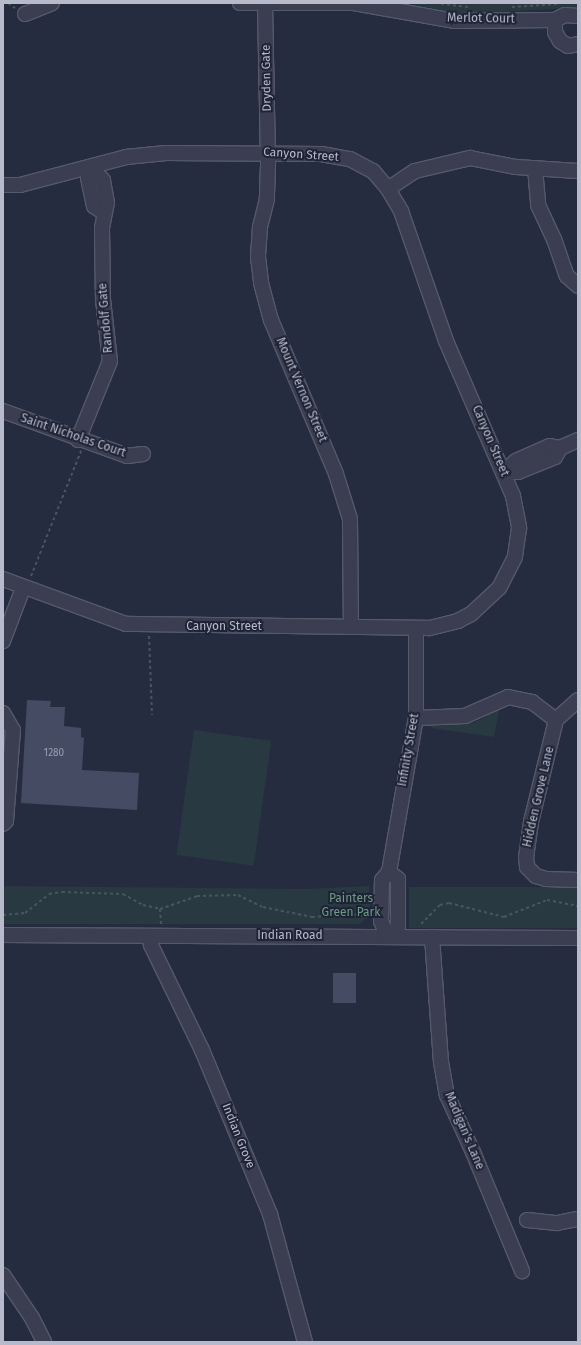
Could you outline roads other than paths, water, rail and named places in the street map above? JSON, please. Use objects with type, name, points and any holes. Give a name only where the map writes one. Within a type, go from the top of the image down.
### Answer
[{"type":"street","points":[[25,14],[52,3]]},
{"type":"street","name":"Merlot Court","points":[[240,3],[354,3],[455,21],[555,20],[566,14],[578,16]]},
{"type":"street","name":"Dryden Gate","points":[[265,4],[268,152]]},
{"type":"street","points":[[555,20],[555,32],[560,41],[568,46],[578,44]]},
{"type":"street","name":"Canyon Street","points":[[3,185],[20,184],[126,157],[166,153],[268,152],[321,154],[350,158],[373,171],[388,189],[401,211],[446,341],[504,472],[517,509],[519,528],[515,557],[499,588],[470,614],[444,626],[416,628],[149,627],[126,624],[23,588],[3,579]]},
{"type":"street","name":"Mount Vernon Street","points":[[268,152],[267,199],[260,227],[258,257],[261,283],[271,320],[336,474],[350,520],[351,627]]},
{"type":"street","points":[[388,189],[415,171],[470,158],[535,168],[578,171]]},
{"type":"street","name":"Randolf Gate","points":[[78,440],[110,361],[103,300],[104,213],[94,206],[88,178],[90,167]]},
{"type":"street","points":[[535,168],[538,205],[554,239],[567,276],[578,286]]},
{"type":"street","name":"Saint Nicholas Court","points":[[3,411],[78,440],[127,456],[143,454]]},
{"type":"street","points":[[504,472],[516,461],[550,446],[560,448],[578,440]]},
{"type":"street","points":[[3,641],[23,588]]},
{"type":"street","name":"Infinity Street","points":[[388,937],[381,921],[382,880],[389,872],[416,718],[416,628]]},
{"type":"street","points":[[416,718],[465,716],[508,697],[532,702],[556,720],[578,700]]},
{"type":"street","points":[[3,713],[13,730],[6,821],[3,824]]},
{"type":"street","name":"Hidden Grove Lane","points":[[556,720],[531,822],[526,862],[527,867],[536,876],[546,879],[578,880]]},
{"type":"street","points":[[388,937],[398,926],[398,879],[389,872]]},
{"type":"street","name":"Indian Road","points":[[3,934],[150,937],[578,938]]},
{"type":"street","name":"Indian Grove","points":[[150,937],[151,945],[202,1050],[270,1214],[305,1342]]},
{"type":"street","name":"Madigan's Lane","points":[[432,937],[440,1062],[447,1095],[473,1152],[522,1271]]},
{"type":"street","points":[[527,1220],[557,1223],[578,1219]]},
{"type":"street","points":[[3,1275],[32,1318],[44,1342]]},
{"type":"park label","name":"Painters Green Park","points":[[351,906]]}]
